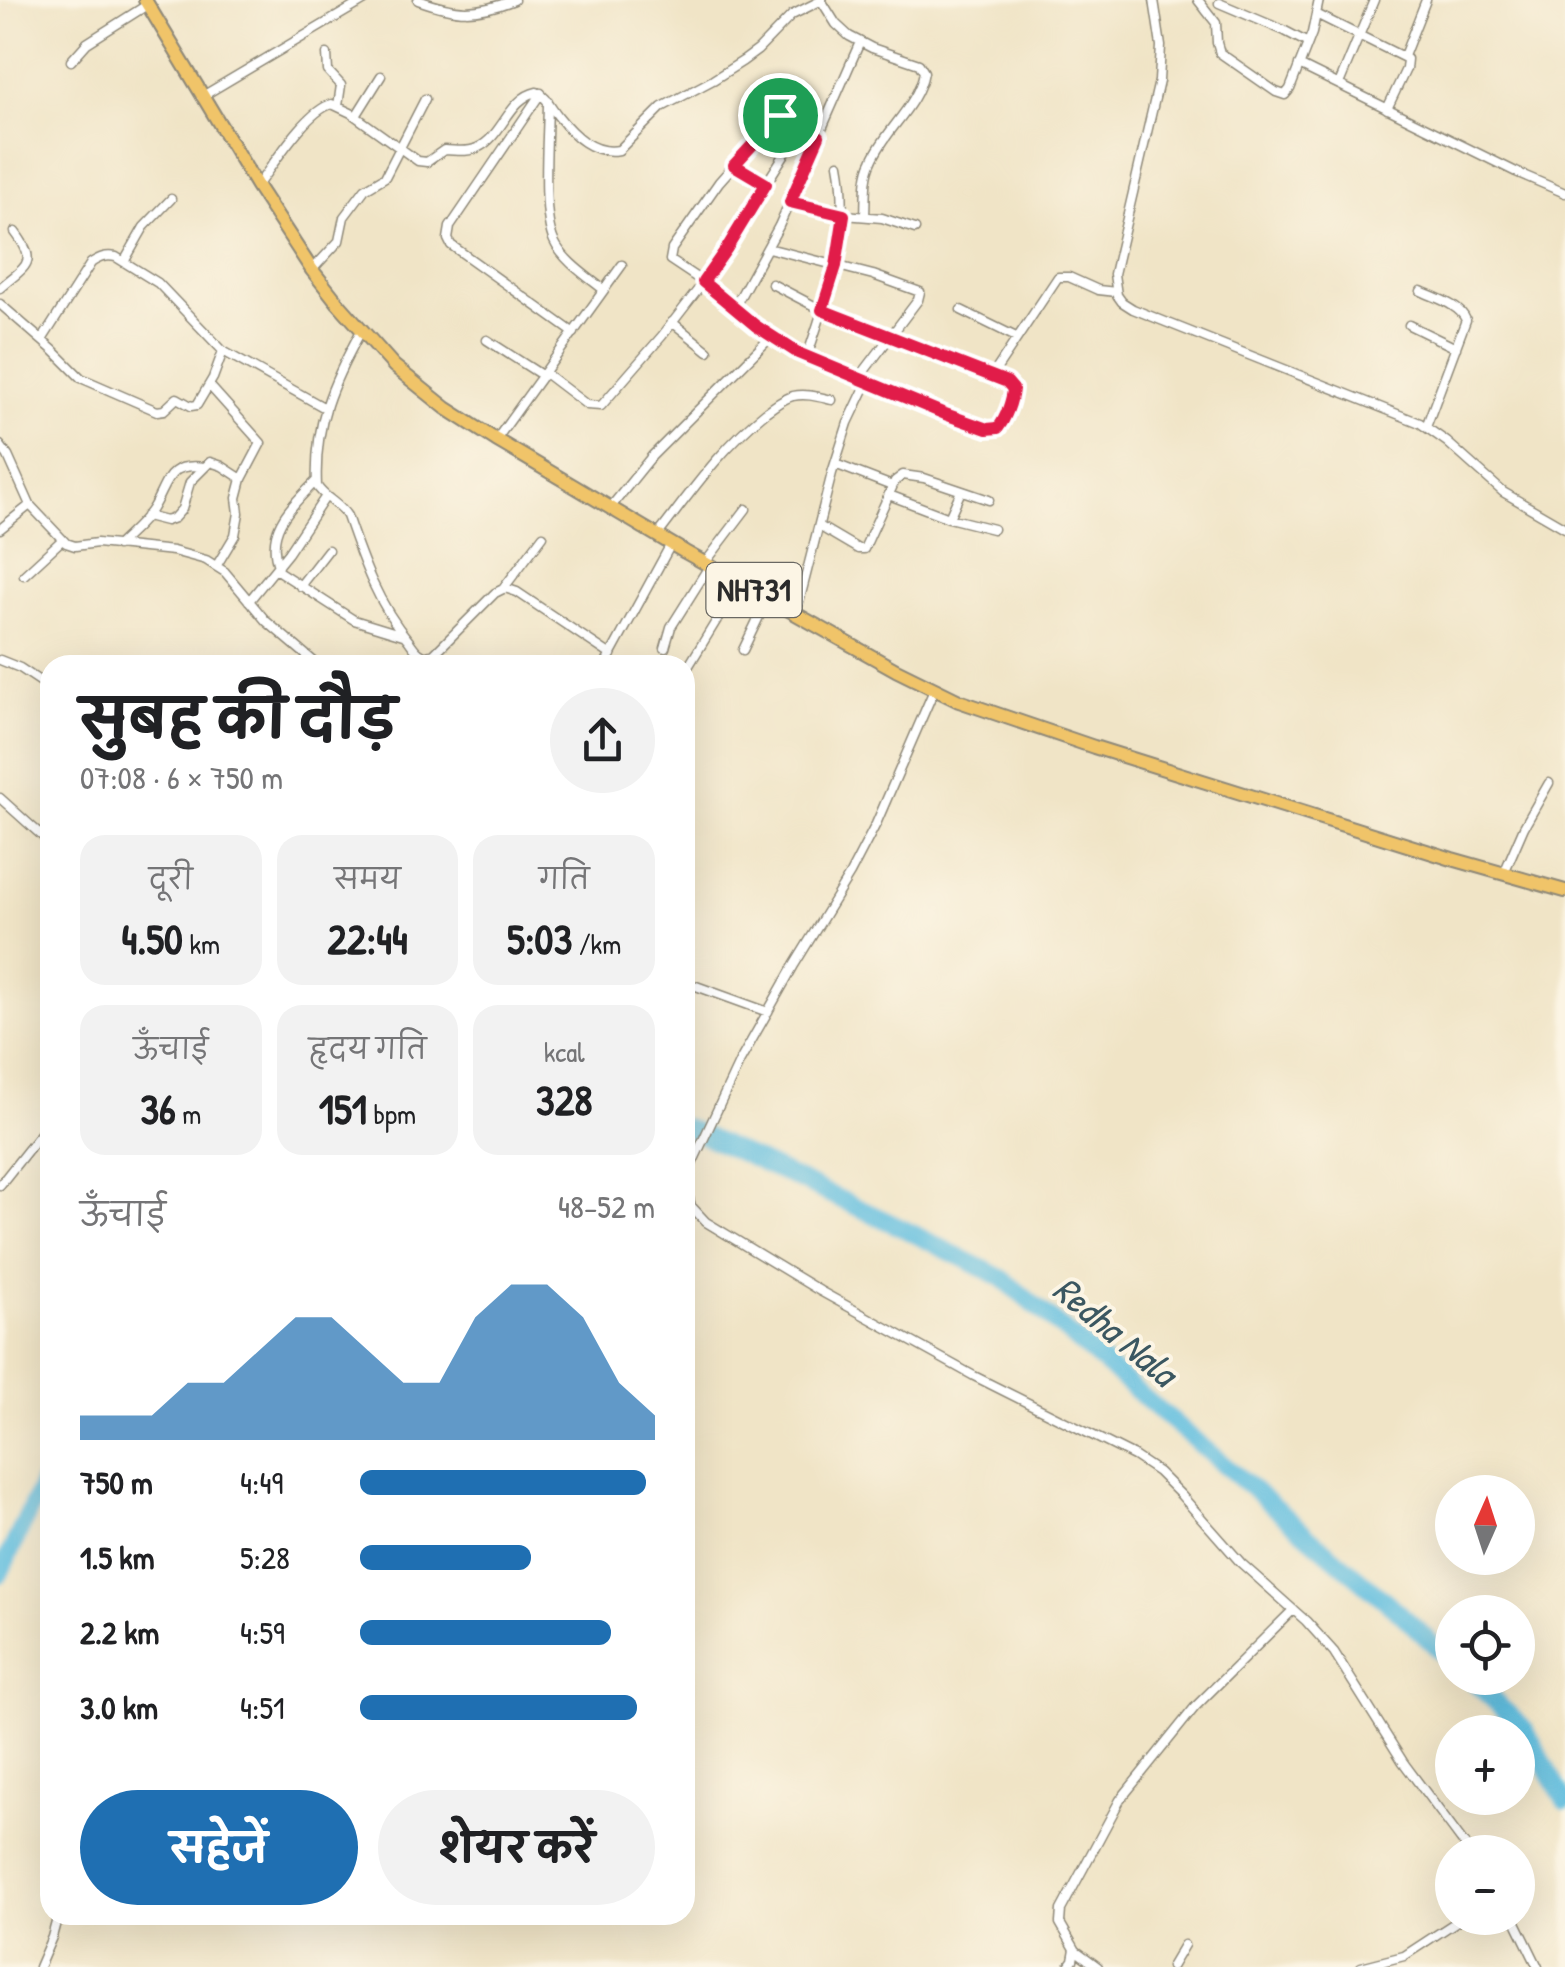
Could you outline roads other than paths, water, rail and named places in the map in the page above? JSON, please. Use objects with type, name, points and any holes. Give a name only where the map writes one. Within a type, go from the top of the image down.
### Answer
[{"type":"highway","name":"NH731","points":[[146,2],[256,186],[312,270],[389,362],[433,398],[496,440],[796,614],[934,690],[985,712],[1565,891]]},
{"type":"street","points":[[201,97],[366,0]]},
{"type":"street","points":[[418,0],[452,12],[472,13],[514,0]]},
{"type":"street","points":[[256,186],[298,130],[319,109],[332,104],[424,162],[444,150],[477,148],[522,98],[532,92],[541,93],[560,119],[596,150],[619,150],[662,108],[743,61],[792,15],[822,0],[836,24],[860,42],[919,64],[924,72],[908,107],[869,166],[865,216]]},
{"type":"street","points":[[1154,0],[1161,46],[1159,81],[1114,274],[1116,292],[1122,302],[1408,416],[1503,492],[1565,528]]},
{"type":"street","points":[[1198,0],[1217,29],[1220,53],[1282,94],[1288,92],[1308,43],[1319,0]]},
{"type":"street","points":[[1339,84],[1374,0]]},
{"type":"street","points":[[1404,56],[1426,0]]},
{"type":"street","points":[[1211,17],[1220,1],[1308,43]]},
{"type":"street","points":[[71,61],[87,42],[146,2]]},
{"type":"street","points":[[1316,14],[1404,56],[1408,63],[1388,109]]},
{"type":"street","points":[[734,308],[790,202],[860,42]]},
{"type":"street","points":[[327,54],[328,71],[340,86],[338,106]]},
{"type":"street","points":[[1299,65],[1565,193]]},
{"type":"street","points":[[356,116],[382,76]]},
{"type":"street","points":[[541,93],[450,228],[448,239],[451,245],[574,333]]},
{"type":"street","points":[[312,270],[338,241],[346,212],[368,186],[385,177],[425,99]]},
{"type":"street","points":[[548,101],[548,216],[553,240],[573,264],[604,290]]},
{"type":"street","points":[[772,284],[822,310],[1007,382],[1013,389],[1002,422],[994,430],[945,414],[807,357],[772,336],[670,260],[670,253],[719,182],[780,115],[819,136]]},
{"type":"street","points":[[487,340],[587,405],[601,406],[703,282],[786,152]]},
{"type":"street","points":[[807,357],[836,266],[844,215],[840,164]]},
{"type":"street","points":[[734,165],[766,184]]},
{"type":"street","points":[[124,262],[144,226],[171,199]]},
{"type":"street","points":[[790,202],[844,215],[882,218],[916,229]]},
{"type":"street","points":[[0,288],[29,257],[28,249],[15,232]]},
{"type":"street","points":[[768,248],[873,275],[920,292],[864,380],[835,464],[796,614]]},
{"type":"street","points":[[42,340],[92,263],[110,256],[158,282],[223,351],[325,408]]},
{"type":"street","points":[[496,440],[622,265]]},
{"type":"street","points":[[992,376],[1058,276],[1116,292]]},
{"type":"street","points":[[1421,291],[1465,316],[1426,427]]},
{"type":"street","points":[[1,306],[81,378],[157,411],[177,398],[198,405],[223,351]]},
{"type":"street","points":[[961,310],[1016,337]]},
{"type":"street","points":[[672,322],[708,351]]},
{"type":"street","points":[[1409,325],[1456,348]]},
{"type":"street","points":[[362,331],[325,408],[316,480],[320,492],[342,508],[372,581],[404,636],[422,655]]},
{"type":"street","points":[[610,508],[652,456],[772,336]]},
{"type":"street","points":[[210,384],[261,443],[242,479],[238,525],[217,566]]},
{"type":"street","points":[[657,536],[743,430],[790,397],[808,395],[832,400]]},
{"type":"street","points":[[0,445],[30,505],[62,540],[75,546],[173,551],[206,560],[230,577],[278,632],[306,655]]},
{"type":"street","points":[[146,516],[174,518],[182,509],[190,482],[210,462],[242,479]]},
{"type":"street","points":[[835,464],[949,518],[993,529]]},
{"type":"street","points":[[117,546],[146,516],[168,476],[183,466],[204,466]]},
{"type":"street","points":[[819,526],[864,549],[898,478],[910,475],[989,500]]},
{"type":"street","points":[[316,480],[286,511],[276,529],[276,567],[354,620],[404,636]]},
{"type":"street","points":[[949,518],[961,491]]},
{"type":"street","points":[[249,602],[326,496]]},
{"type":"street","points":[[0,529],[30,505]]},
{"type":"street","points":[[665,648],[671,627],[707,564],[746,509]]},
{"type":"street","points":[[503,589],[542,536]]},
{"type":"street","points":[[24,575],[62,540]]},
{"type":"street","points":[[429,655],[503,589],[517,592],[610,655],[671,544]]},
{"type":"street","points":[[300,586],[328,550]]},
{"type":"street","points":[[695,656],[740,582]]},
{"type":"street","points":[[742,650],[768,598]]},
{"type":"street","points":[[0,660],[40,681]]},
{"type":"street","points":[[695,1158],[740,1061],[876,824],[934,690]]},
{"type":"street","points":[[1504,873],[1549,783]]},
{"type":"street","points":[[0,798],[40,834]]},
{"type":"street","points":[[695,986],[768,1012]]},
{"type":"street","points":[[0,1185],[40,1135]]},
{"type":"street","points":[[695,1210],[706,1222],[820,1291],[974,1376],[1134,1456],[1170,1484],[1241,1562],[1334,1652],[1404,1762],[1458,1835]]},
{"type":"street","points":[[1098,1967],[1075,1950],[1060,1924],[1061,1910],[1110,1816],[1195,1707],[1293,1610]]},
{"type":"street","points":[[39,1967],[55,1925]]},
{"type":"street","points":[[1361,1967],[1404,1956],[1436,1935]]},
{"type":"street","points":[[1522,1935],[1538,1967]]},
{"type":"street","points":[[1171,1967],[1184,1945]]},
{"type":"street","points":[[1068,1967],[1075,1950]]},
{"type":"waterway","name":"Redha Nala","points":[[695,1132],[1002,1278],[1435,1646]]},
{"type":"waterway","name":"Redha Nala","points":[[0,1574],[40,1488]]},
{"type":"waterway","name":"Redha Nala","points":[[1488,1695],[1525,1729],[1565,1801]]}]
